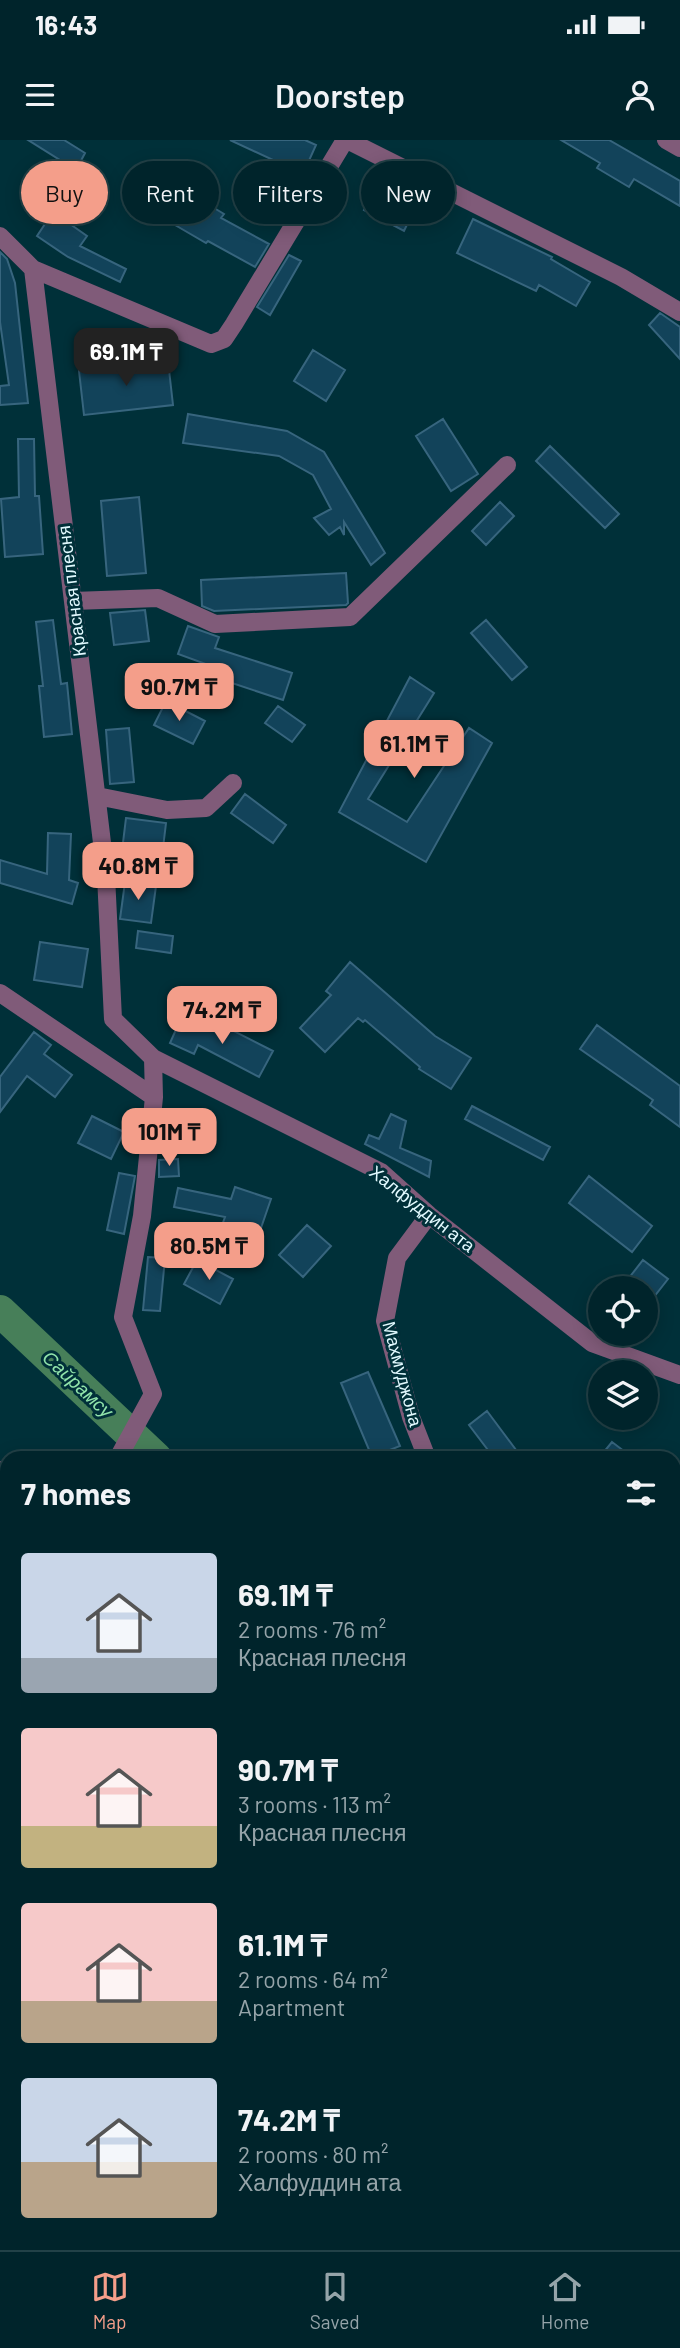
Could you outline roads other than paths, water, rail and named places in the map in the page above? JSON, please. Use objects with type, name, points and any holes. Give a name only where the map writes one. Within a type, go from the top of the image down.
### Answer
[{"type":"street","points":[[0,236],[33,269],[211,344],[224,339],[346,140],[621,277],[680,312]]},
{"type":"street","points":[[666,140],[680,148]]},
{"type":"street","name":"Красная плесня","points":[[33,269],[106,876],[113,1019],[153,1058]]},
{"type":"street","points":[[73,601],[158,598],[215,624],[350,617],[507,465]]},
{"type":"street","points":[[97,796],[167,810],[206,808],[233,783]]},
{"type":"street","points":[[0,993],[154,1097]]},
{"type":"street","points":[[121,1451],[153,1394],[124,1317],[142,1216],[154,1097],[153,1058]]},
{"type":"street","name":"Халфуддин ата","points":[[153,1058],[382,1172],[429,1215],[592,1343],[680,1375]]},
{"type":"street","name":"Махмуджона","points":[[424,1451],[411,1417],[385,1321],[397,1258],[429,1215]]},
{"type":"waterway","name":"Сайрамсу","points":[[0,1311],[149,1451]]}]
